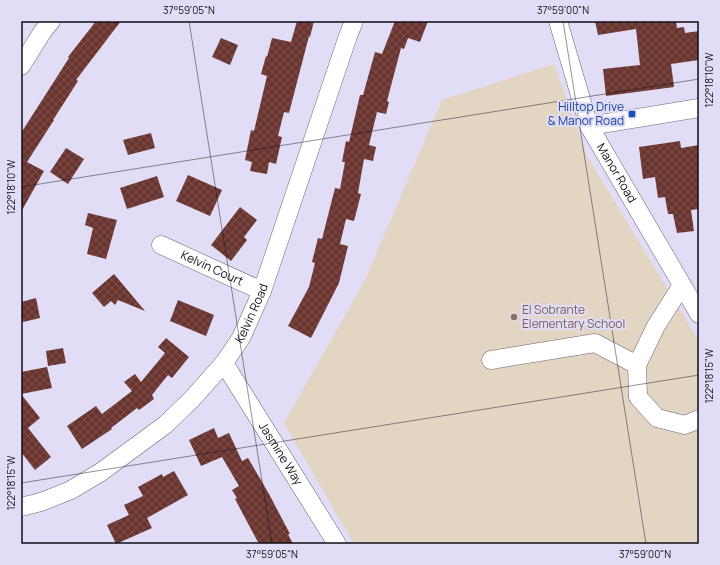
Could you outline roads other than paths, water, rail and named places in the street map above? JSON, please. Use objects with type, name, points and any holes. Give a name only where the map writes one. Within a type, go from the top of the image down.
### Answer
[{"type":"street","points":[[21,66],[51,21]]},
{"type":"street","name":"Kelvin Road","points":[[21,507],[41,502],[71,490],[102,472],[165,425],[192,399],[224,363],[241,338],[262,291],[354,21]]},
{"type":"street","name":"Manor Road","points":[[558,21],[589,126],[699,314]]},
{"type":"street","points":[[589,126],[699,108]]},
{"type":"street","name":"Kelvin Court","points":[[161,245],[262,291]]},
{"type":"street","points":[[682,285],[656,326],[637,365],[638,397],[657,418],[685,424],[699,419]]},
{"type":"street","points":[[491,360],[595,343],[637,365]]},
{"type":"street","name":"Jasmine Way","points":[[224,363],[337,544]]},
{"type":"place","name":"Hilltop Drive & Manor Road","points":[[632,114]]},
{"type":"place","name":"El Sobrante Elementary School","points":[[514,317]]}]
